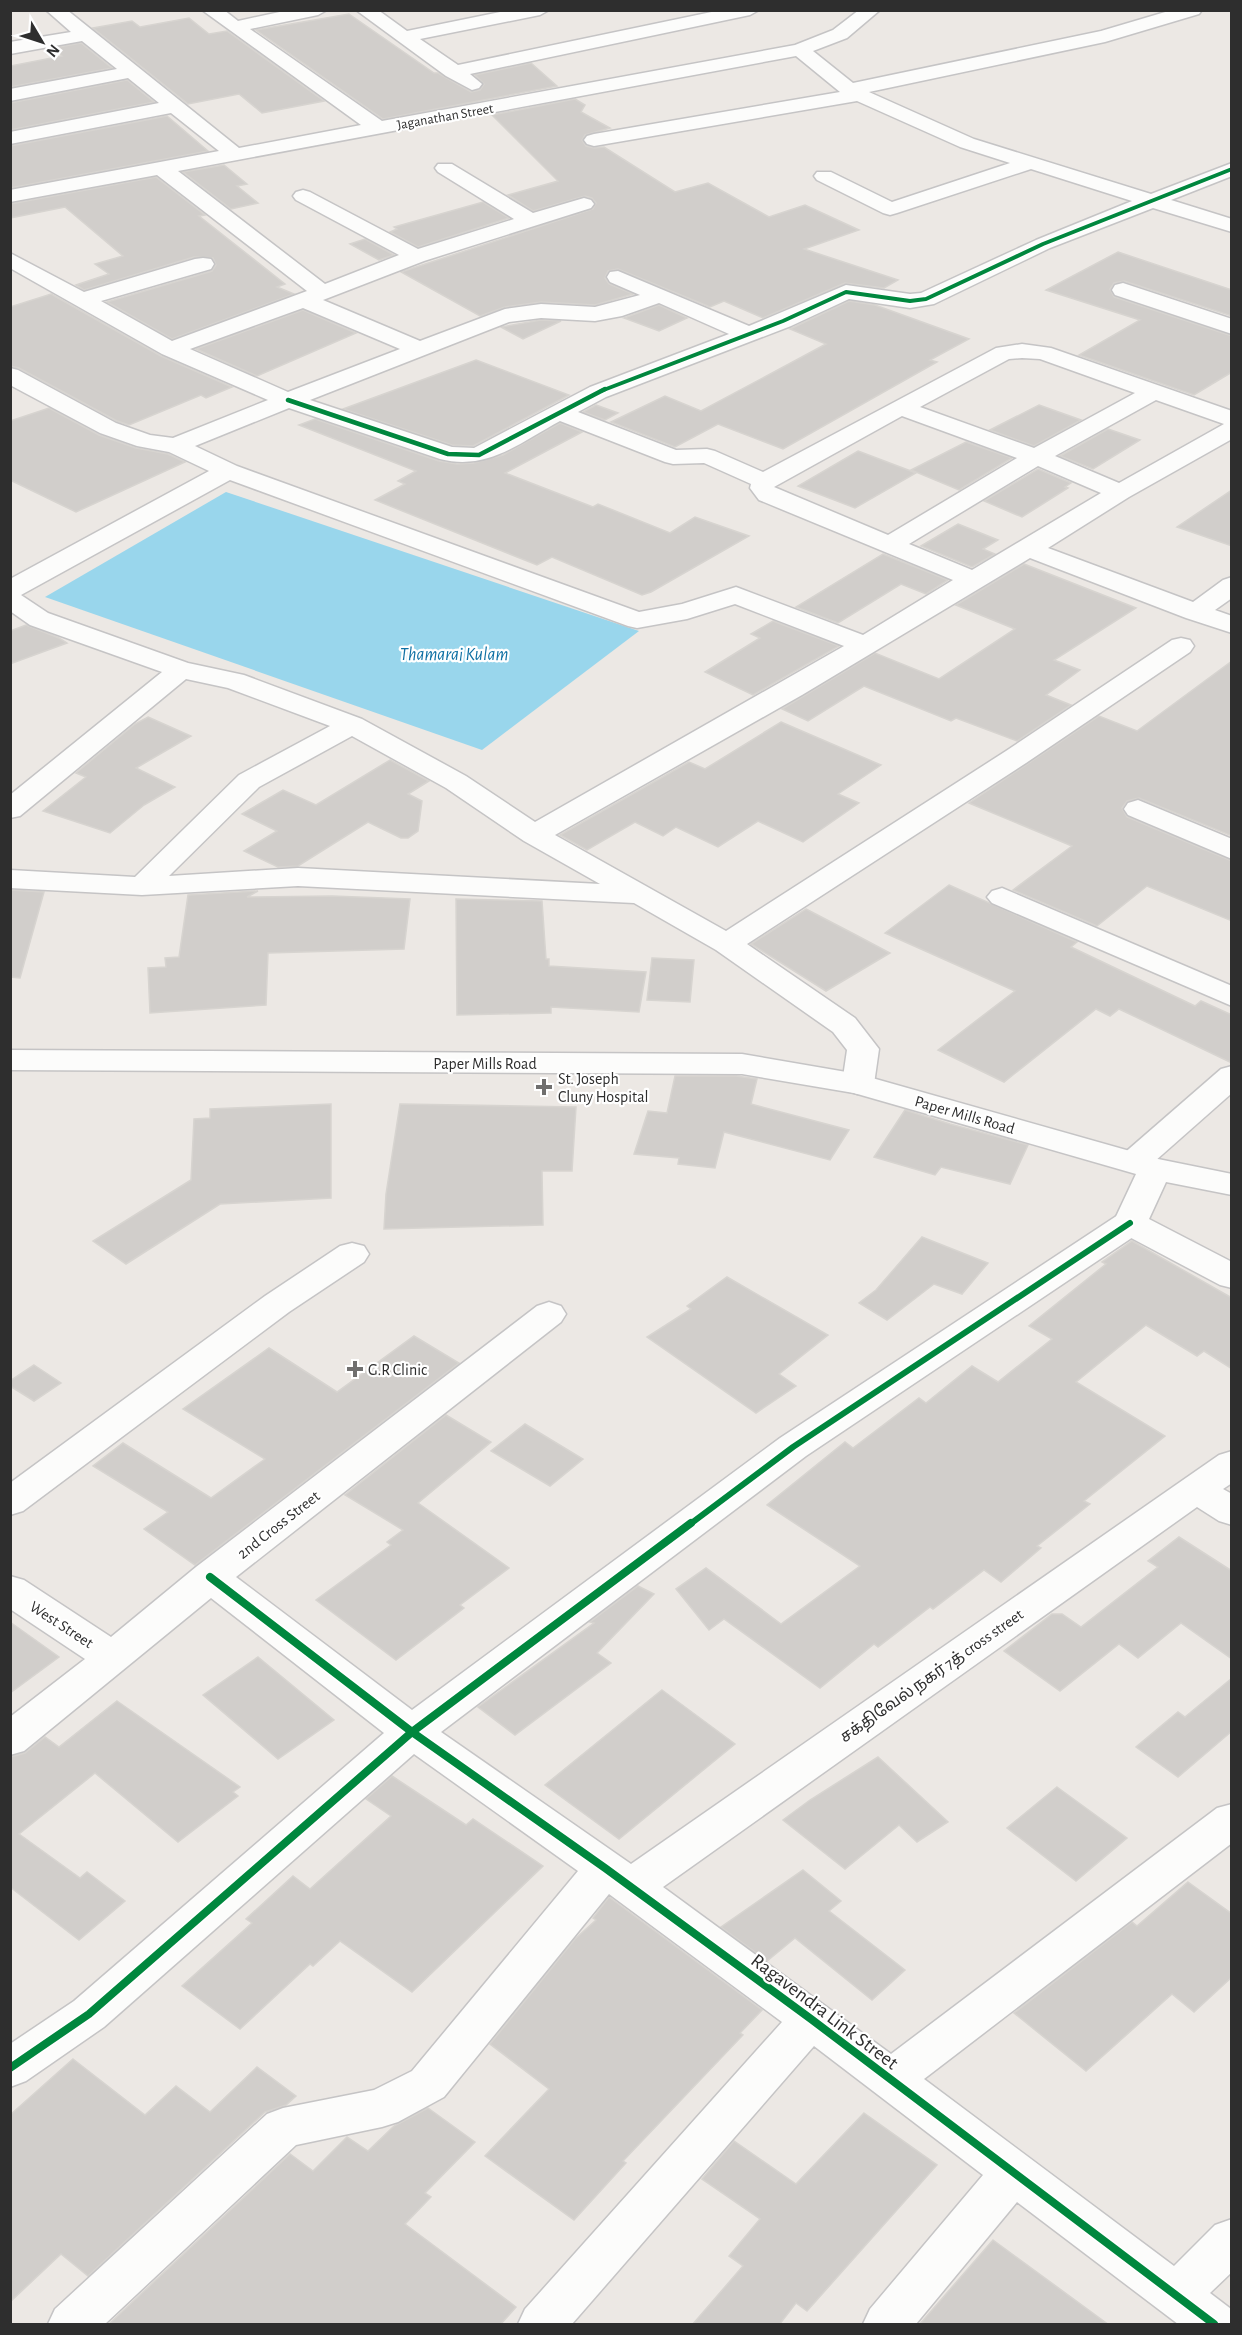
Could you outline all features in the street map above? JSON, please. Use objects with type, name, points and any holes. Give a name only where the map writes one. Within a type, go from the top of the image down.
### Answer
[{"type":"street","points":[[55,10],[234,154]]},
{"type":"street","points":[[211,10],[378,128]]},
{"type":"street","points":[[235,27],[318,10]]},
{"type":"street","points":[[365,10],[503,106]]},
{"type":"street","points":[[404,37],[540,10]]},
{"type":"street","points":[[453,72],[750,10]]},
{"type":"street","points":[[836,10],[865,14]]},
{"type":"street","points":[[594,140],[853,93],[1105,36],[1193,10]]},
{"type":"street","name":"Jaganathan Street","points":[[10,196],[800,50],[840,34],[865,14]]},
{"type":"street","points":[[10,48],[85,35]]},
{"type":"street","points":[[800,50],[853,93],[967,143],[1232,226]]},
{"type":"street","points":[[10,95],[132,72]]},
{"type":"street","points":[[10,138],[175,106]]},
{"type":"street","points":[[824,176],[890,209],[1030,163]]},
{"type":"street","points":[[160,167],[313,296],[420,349]]},
{"type":"street","points":[[445,168],[532,221]]},
{"type":"street","points":[[10,259],[170,350],[288,400],[462,456],[479,455],[598,392],[747,334],[846,292],[863,292],[910,301],[926,298],[1016,256],[1232,169]]},
{"type":"street","points":[[303,196],[416,256]]},
{"type":"street","points":[[170,350],[416,256],[584,204]]},
{"type":"street","points":[[80,300],[204,264]]},
{"type":"street","points":[[618,277],[747,334]]},
{"type":"street","points":[[1123,290],[1232,327]]},
{"type":"street","points":[[175,446],[505,316],[541,311],[595,314],[614,311],[658,296]]},
{"type":"street","points":[[972,579],[768,495],[762,488],[764,481],[1004,353],[1022,351],[1043,353],[1232,419]]},
{"type":"street","points":[[10,375],[108,428],[145,441],[175,446],[228,471],[637,620],[687,611],[736,595],[864,645]]},
{"type":"street","points":[[889,545],[1036,457],[1154,392]]},
{"type":"street","points":[[901,408],[1036,457],[1120,492]]},
{"type":"street","points":[[557,412],[673,457],[707,456],[764,481]]},
{"type":"street","points":[[534,835],[600,795],[792,690],[972,579],[1028,549],[1120,492],[1232,429]]},
{"type":"street","points":[[10,590],[228,471]]},
{"type":"street","points":[[1028,549],[1232,625]]},
{"type":"street","points":[[1195,612],[1232,585]]},
{"type":"street","points":[[10,599],[39,619],[181,670],[235,681],[352,725],[456,782],[534,835],[727,944],[844,1025],[863,1049],[858,1084]]},
{"type":"street","points":[[727,944],[1016,757],[1181,646]]},
{"type":"street","points":[[10,810],[181,670]]},
{"type":"street","points":[[142,886],[249,781],[352,725]]},
{"type":"street","points":[[1138,809],[1232,850]]},
{"type":"street","points":[[10,879],[142,886],[298,877],[639,896]]},
{"type":"street","points":[[1002,897],[1232,997]]},
{"type":"street","name":"Paper Mills Road","points":[[10,1060],[742,1064],[858,1084],[1145,1166],[1232,1185]]},
{"type":"street","points":[[10,2068],[89,2014],[412,1732],[793,1447],[1130,1223],[1145,1166],[1232,1076]]},
{"type":"street","points":[[1130,1223],[1232,1277]]},
{"type":"street","points":[[10,1502],[277,1304],[352,1254]]},
{"type":"street","name":"2nd Cross Street","points":[[10,1740],[210,1577],[549,1314]]},
{"type":"street","name":"சக்திவேல் நகர் 7த் cross street","points":[[72,2325],[283,2128],[382,2108],[428,2084],[618,1877],[1232,1464]]},
{"type":"street","points":[[1196,1489],[1232,1512]]},
{"type":"street","name":"Ragavendra Link Street","points":[[210,1577],[412,1732],[618,1877],[811,2019],[1214,2325]]},
{"type":"street","name":"West Street","points":[[10,1590],[113,1658]]},
{"type":"street","points":[[890,2080],[1232,1820]]},
{"type":"street","points":[[542,2325],[811,2019]]},
{"type":"street","points":[[887,2325],[1013,2173]]},
{"type":"street","points":[[1176,2296],[1232,2240]]},
{"type":"water","name":"Thamarai Kulam","points":[[226,492],[639,631],[482,750],[45,597]]},
{"type":"building","points":[[349,14],[434,73],[438,73],[471,92],[480,90],[484,84],[475,75],[531,63],[557,86],[383,119],[256,30]]},
{"type":"building","points":[[189,18],[209,34],[227,31],[324,101],[262,113],[239,94],[188,104],[93,28],[132,21],[140,27]]},
{"type":"building","points":[[81,43],[112,68],[10,87],[10,66],[62,56],[53,48]]},
{"type":"building","points":[[127,80],[154,102],[10,130],[10,103]]},
{"type":"building","points":[[575,99],[585,105],[581,112],[610,128],[585,135],[582,140],[586,146],[604,147],[675,192],[708,183],[769,217],[805,205],[859,230],[804,249],[898,280],[884,288],[845,283],[763,318],[724,301],[710,307],[618,269],[608,271],[605,278],[609,284],[633,294],[595,305],[541,302],[505,307],[480,316],[401,272],[593,209],[596,203],[592,198],[585,196],[533,211],[508,195],[558,181],[492,115]]},
{"type":"building","points":[[167,116],[208,151],[10,188],[10,146]]},
{"type":"building","points":[[224,165],[247,184],[237,186],[258,203],[231,209],[183,172]]},
{"type":"building","points":[[156,177],[205,215],[199,216],[285,284],[277,287],[294,294],[172,339],[107,302],[212,271],[216,265],[213,258],[194,257],[84,290],[76,285],[109,274],[95,264],[123,256],[65,207],[10,218],[10,204]]},
{"type":"building","points":[[483,202],[509,218],[418,247],[390,232],[397,229],[394,227]]},
{"type":"building","points":[[365,239],[394,255],[379,260],[350,244]]},
{"type":"building","points":[[1118,252],[1232,290],[1232,316],[1124,281],[1114,283],[1110,289],[1114,297],[1232,336],[1232,372],[1194,395],[1079,355],[1140,320],[1046,290]]},
{"type":"building","points":[[51,294],[161,356],[232,387],[206,398],[201,395],[129,425],[117,421],[19,368],[10,366],[10,307]]},
{"type":"building","points":[[849,301],[875,305],[969,339],[930,360],[937,362],[783,449],[718,424],[675,447],[611,422],[665,396],[701,411],[826,344],[790,329]]},
{"type":"building","points":[[659,305],[687,318],[659,331],[624,318]]},
{"type":"building","points":[[303,310],[356,333],[257,376],[196,349]]},
{"type":"building","points":[[541,320],[561,321],[523,339],[501,327]]},
{"type":"building","points":[[476,360],[569,395],[473,446],[452,445],[343,409]]},
{"type":"building","points":[[596,405],[618,413],[605,420],[583,412]]},
{"type":"building","points":[[1039,405],[1081,420],[1034,446],[990,430]]},
{"type":"building","points":[[49,408],[99,435],[136,448],[168,454],[185,462],[76,512],[10,480],[10,421]]},
{"type":"building","points":[[315,419],[439,461],[457,464],[474,463],[503,455],[560,423],[582,432],[505,473],[593,507],[598,504],[670,533],[695,517],[749,536],[642,595],[552,557],[537,565],[375,500],[405,484],[398,481],[416,471],[299,425]]},
{"type":"building","points":[[1108,429],[1140,440],[1093,469],[1060,456]]},
{"type":"building","points":[[966,442],[1012,458],[959,490],[911,470]]},
{"type":"building","points":[[858,451],[916,473],[855,508],[798,486]]},
{"type":"building","points":[[1038,469],[1071,483],[1065,487],[1068,488],[1022,517],[984,501]]},
{"type":"building","points":[[1232,490],[1232,546],[1177,527]]},
{"type":"building","points":[[958,524],[998,540],[983,549],[995,554],[972,567],[921,546]]},
{"type":"building","points":[[883,554],[948,580],[926,594],[901,584],[838,623],[796,607]]},
{"type":"building","points":[[1024,564],[1136,608],[1054,660],[1080,670],[1046,695],[1071,705],[1017,741],[956,718],[951,721],[864,686],[808,721],[782,709],[875,653],[939,679],[1015,629],[956,605]]},
{"type":"building","points":[[773,621],[839,646],[753,695],[705,672],[760,638],[751,634]]},
{"type":"building","points":[[26,625],[67,643],[10,664],[10,631]]},
{"type":"building","points":[[1232,661],[1232,836],[1139,798],[1127,801],[1122,808],[1127,817],[1232,861],[1232,921],[1147,886],[1097,926],[1013,890],[1072,846],[969,803],[1099,716],[1137,731]]},
{"type":"building","points":[[148,717],[191,736],[136,768],[175,787],[144,805],[110,833],[43,811],[86,777],[76,773],[135,724]]},
{"type":"building","points":[[781,722],[881,765],[838,794],[859,803],[803,842],[758,821],[718,847],[676,827],[663,836],[635,822],[587,850],[560,835],[689,762],[705,769]]},
{"type":"building","points":[[390,760],[429,781],[408,794],[422,801],[418,831],[408,838],[401,838],[368,822],[298,866],[278,867],[244,851],[277,831],[242,814],[283,790],[316,805]]},
{"type":"building","points":[[949,885],[1077,942],[1071,947],[1195,1006],[1201,1001],[1232,1015],[1232,1063],[1119,1009],[1110,1016],[1096,1009],[1004,1082],[938,1050],[1015,991],[885,933]]},
{"type":"building","points":[[10,890],[44,892],[20,978],[10,977]]},
{"type":"building","points":[[258,891],[247,897],[332,896],[410,899],[404,949],[268,953],[266,1005],[150,1013],[148,968],[166,967],[165,958],[179,957],[188,895]]},
{"type":"building","points":[[456,899],[542,901],[546,959],[549,959],[549,966],[646,972],[639,1012],[551,1007],[551,1013],[457,1015]]},
{"type":"building","points":[[806,909],[890,953],[826,991],[751,944]]},
{"type":"building","points":[[652,958],[694,960],[690,1002],[647,1000]]},
{"type":"building","points":[[675,1076],[736,1076],[757,1079],[751,1104],[849,1130],[830,1160],[724,1132],[715,1168],[678,1164],[679,1158],[634,1154],[648,1111],[667,1113]]},
{"type":"building","points":[[331,1104],[331,1198],[220,1204],[126,1264],[93,1241],[191,1180],[194,1119],[210,1118],[210,1109]]},
{"type":"building","points":[[400,1104],[576,1107],[572,1171],[542,1171],[543,1225],[384,1229],[386,1194]]},
{"type":"building","points":[[905,1110],[1028,1145],[1010,1184],[941,1167],[935,1175],[874,1157]]},
{"type":"building","points":[[922,1237],[988,1263],[962,1294],[934,1284],[887,1320],[859,1303],[876,1290]]},
{"type":"building","points":[[1132,1241],[1232,1298],[1232,1369],[1204,1351],[1197,1356],[1146,1325],[1076,1382],[1165,1436],[1084,1501],[1090,1504],[1037,1546],[1041,1548],[1001,1582],[984,1570],[933,1609],[930,1607],[878,1647],[874,1644],[820,1688],[724,1619],[709,1630],[676,1589],[706,1568],[781,1624],[860,1566],[767,1505],[845,1442],[853,1448],[919,1398],[926,1403],[972,1366],[998,1382],[1052,1339],[1029,1326],[1106,1264],[1102,1262]]},
{"type":"building","points":[[727,1277],[828,1335],[779,1374],[796,1386],[756,1413],[647,1337],[691,1309],[687,1306]]},
{"type":"building","points":[[414,1336],[459,1363],[195,1565],[144,1529],[168,1512],[93,1466],[123,1443],[211,1498],[265,1459],[183,1409],[269,1348],[337,1392]]},
{"type":"building","points":[[34,1365],[61,1383],[34,1401],[10,1386],[10,1381]]},
{"type":"building","points":[[446,1415],[491,1442],[418,1503],[509,1568],[460,1605],[464,1608],[396,1660],[316,1600],[391,1545],[387,1542],[403,1530],[345,1495]]},
{"type":"building","points":[[525,1424],[583,1459],[550,1486],[491,1451]]},
{"type":"building","points":[[1179,1537],[1232,1571],[1232,1659],[1181,1623],[1138,1658],[1119,1644],[1060,1691],[1004,1651],[1052,1614],[1062,1614],[1081,1627],[1158,1567],[1148,1561]]},
{"type":"building","points":[[638,1586],[654,1594],[597,1653],[611,1663],[515,1735],[478,1707],[594,1623],[590,1622]]},
{"type":"building","points":[[10,1622],[59,1657],[10,1693]]},
{"type":"building","points":[[258,1657],[334,1720],[278,1759],[203,1695]]},
{"type":"building","points":[[1232,1678],[1232,1731],[1178,1777],[1136,1747],[1178,1712],[1185,1717]]},
{"type":"building","points":[[662,1690],[735,1744],[619,1839],[545,1785]]},
{"type":"building","points":[[117,1701],[240,1787],[233,1792],[238,1796],[178,1842],[95,1773],[19,1834],[80,1878],[87,1872],[125,1901],[79,1940],[10,1887],[10,1757],[25,1753],[45,1737],[59,1747]]},
{"type":"building","points":[[878,1757],[948,1822],[917,1842],[899,1825],[845,1869],[783,1820]]},
{"type":"building","points":[[392,1776],[466,1825],[473,1819],[543,1866],[412,1992],[340,1941],[313,1966],[310,1964],[240,2029],[182,1986],[252,1923],[246,1919],[293,1876],[310,1889],[391,1816],[366,1799]]},
{"type":"building","points":[[1057,1787],[1127,1838],[1076,1881],[1007,1828]]},
{"type":"building","points":[[803,1870],[841,1901],[829,1911],[905,1970],[872,2000],[795,1938],[767,1961],[721,1927]]},
{"type":"building","points":[[1188,1882],[1232,1914],[1232,1977],[1194,2012],[1172,1994],[1086,2071],[1014,2013],[1132,1922],[1137,1926]]},
{"type":"building","points":[[609,1897],[762,2010],[740,2033],[743,2035],[623,2161],[626,2163],[574,2220],[485,2156],[549,2089],[490,2044],[575,1939],[596,1920],[593,1918]]},
{"type":"building","points":[[73,2059],[145,2115],[176,2086],[210,2112],[257,2067],[296,2096],[286,2105],[265,2112],[88,2276],[61,2254],[10,2302],[10,2115]]},
{"type":"building","points":[[428,2108],[475,2142],[425,2193],[431,2197],[405,2224],[516,2307],[500,2325],[108,2325],[290,2154],[313,2171],[347,2137],[368,2151],[394,2126]]},
{"type":"building","points":[[864,2113],[937,2165],[807,2311],[796,2303],[779,2325],[692,2325],[743,2266],[729,2256],[760,2219],[702,2179],[734,2141],[796,2184]]},
{"type":"building","points":[[993,2240],[1109,2325],[919,2325]]},
{"type":"cycle path","points":[[288,400],[448,454],[479,455],[598,392],[783,321],[846,292],[910,301],[926,299],[1043,244],[1232,169]]},
{"type":"cycle path","points":[[10,2068],[89,2014],[412,1732],[793,1447],[1130,1223]]},
{"type":"cycle path","points":[[210,1577],[412,1732],[605,1868],[811,2019],[1214,2324]]},
{"type":"place","name":"St. Joseph Cluny Hospital","points":[[544,1087]]},
{"type":"place","name":"G.R Clinic","points":[[355,1369]]}]
